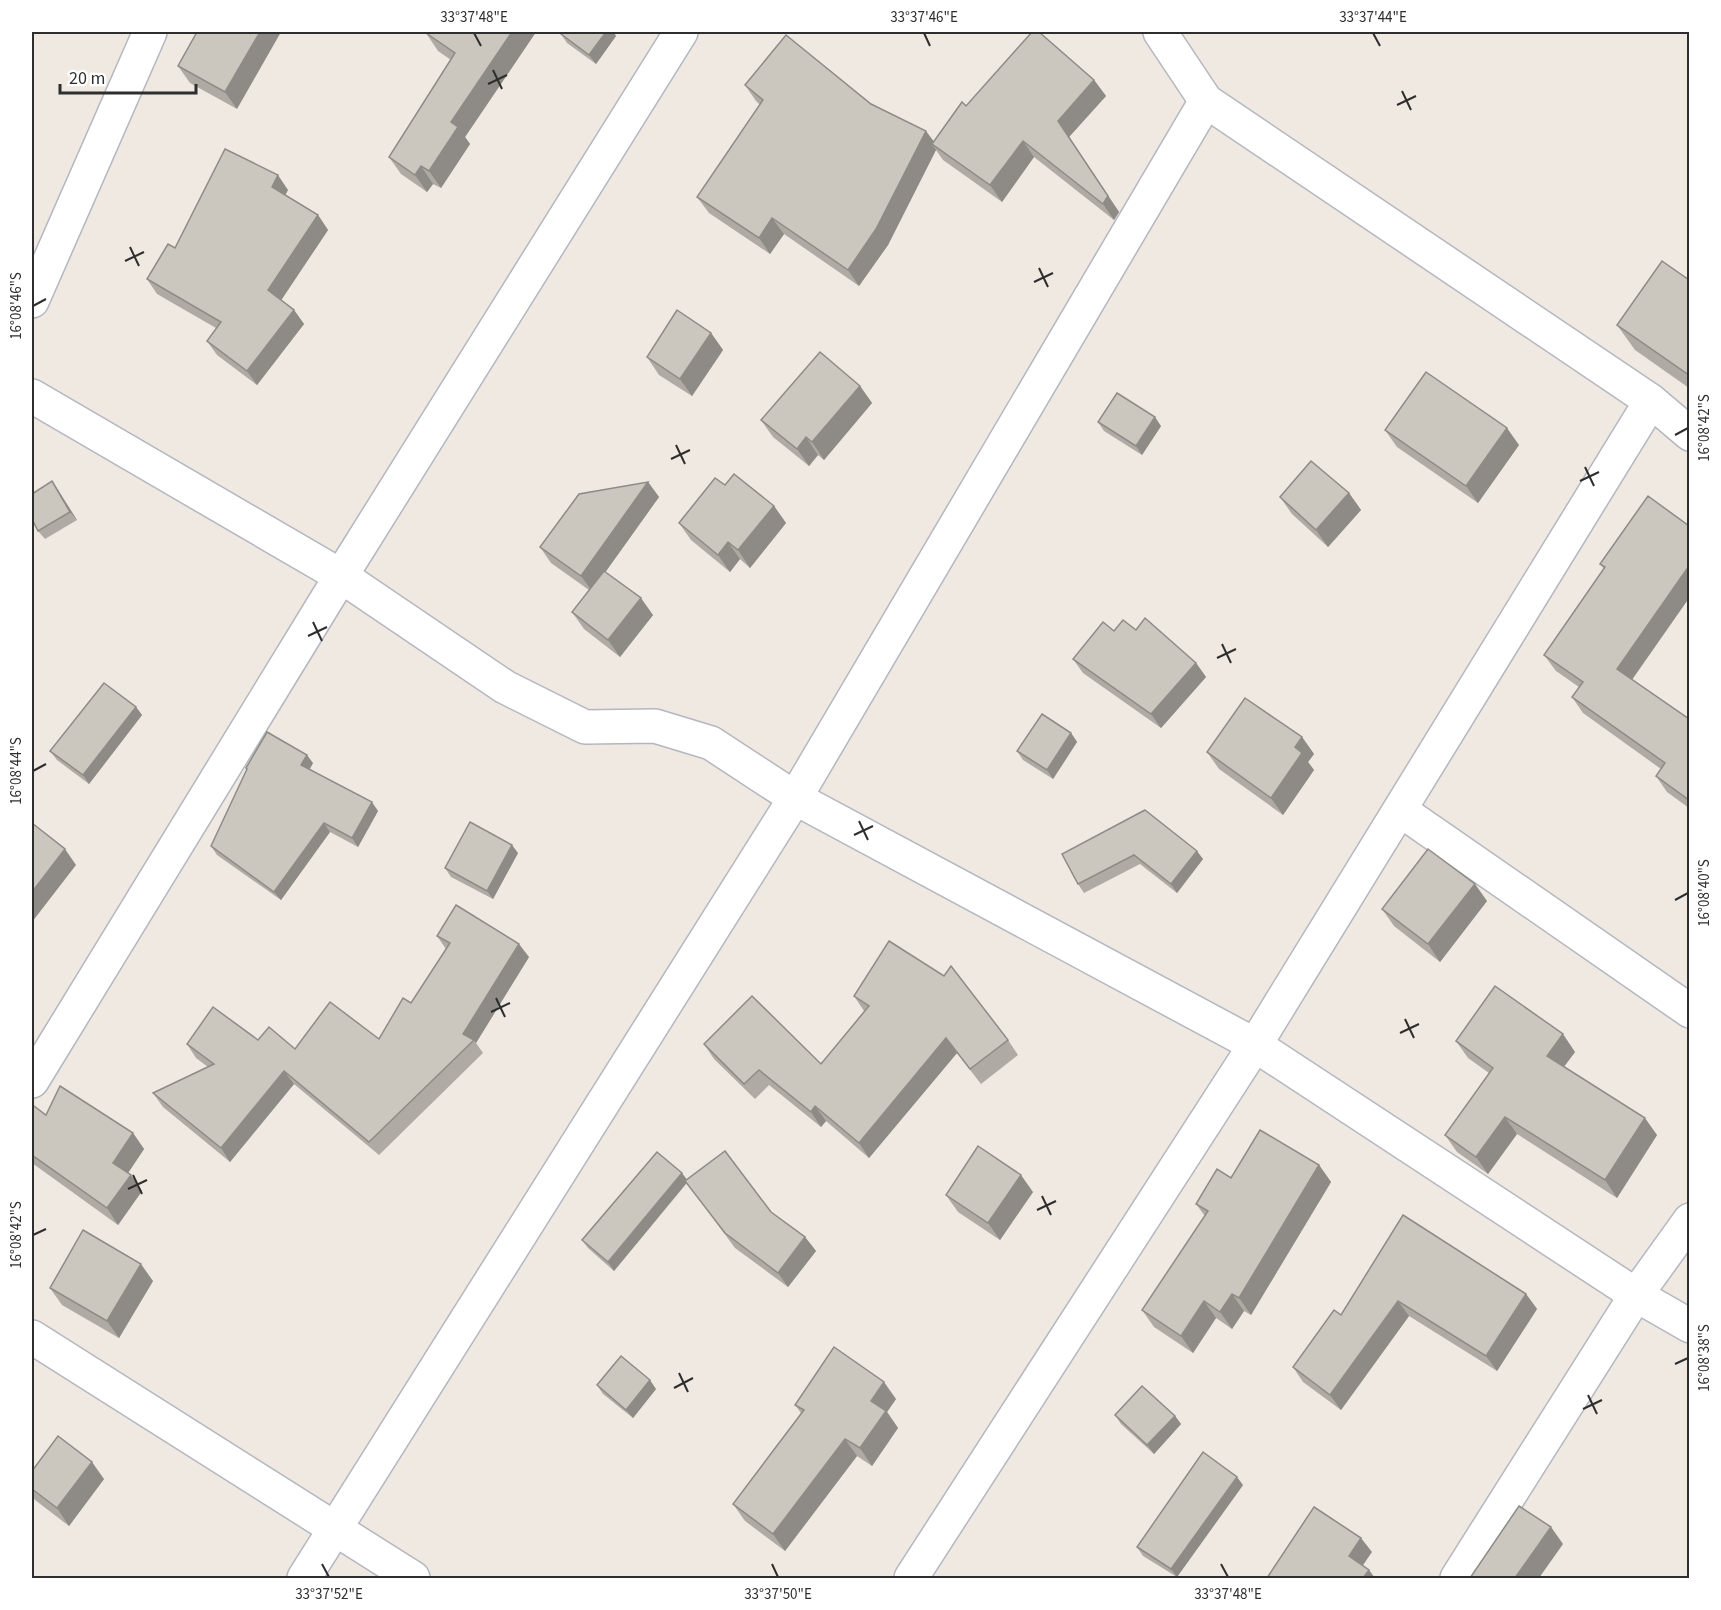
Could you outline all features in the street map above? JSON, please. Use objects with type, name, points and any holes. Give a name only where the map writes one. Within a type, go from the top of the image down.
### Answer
[{"type":"street","points":[[32,301],[150,32]]},
{"type":"street","points":[[32,1081],[341,576],[681,32]]},
{"type":"street","points":[[1160,32],[1206,101],[1651,401],[1689,434]]},
{"type":"street","points":[[304,1578],[795,798],[1206,101]]},
{"type":"street","points":[[32,396],[341,576],[505,687],[585,727],[655,726],[711,743],[795,798],[1255,1045],[1636,1295],[1689,1326]]},
{"type":"street","points":[[911,1578],[1255,1045],[1651,401]]},
{"type":"street","points":[[1400,810],[1689,1011]]},
{"type":"street","points":[[1457,1578],[1636,1295],[1689,1220]]},
{"type":"street","points":[[32,1336],[413,1578]]},
{"type":"building","points":[[197,32],[260,32],[225,92],[178,66]]},
{"type":"building","points":[[427,32],[512,32],[451,122],[458,127],[429,171],[421,166],[415,175],[389,157],[455,53]]},
{"type":"building","points":[[563,32],[606,32],[589,55],[561,34]]},
{"type":"building","points":[[1032,32],[1039,32],[1094,80],[1058,121],[1108,196],[1103,204],[1023,141],[990,185],[932,144],[962,102],[966,106]]},
{"type":"building","points":[[786,35],[871,104],[926,131],[876,229],[848,270],[772,218],[759,238],[697,197],[763,100],[745,85]]},
{"type":"building","points":[[225,149],[278,175],[272,187],[318,215],[268,290],[294,310],[247,371],[207,341],[221,322],[147,279],[168,244],[175,248]]},
{"type":"building","points":[[1662,261],[1689,280],[1689,375],[1617,325]]},
{"type":"building","points":[[677,310],[711,333],[680,379],[647,357]]},
{"type":"building","points":[[820,352],[860,386],[812,442],[806,437],[797,449],[761,420]]},
{"type":"building","points":[[1426,372],[1507,428],[1466,486],[1385,430]]},
{"type":"building","points":[[1117,393],[1155,417],[1136,446],[1098,422]]},
{"type":"building","points":[[1311,461],[1349,493],[1316,530],[1280,497]]},
{"type":"building","points":[[734,474],[774,506],[738,550],[728,542],[718,555],[679,523],[715,478],[725,485]]},
{"type":"building","points":[[52,481],[70,512],[38,531],[32,519],[32,494]]},
{"type":"building","points":[[648,482],[581,576],[540,547],[579,494]]},
{"type":"building","points":[[1648,496],[1689,526],[1689,566],[1617,669],[1689,719],[1689,800],[1656,776],[1665,763],[1572,697],[1583,682],[1544,655],[1605,567],[1600,564]]},
{"type":"building","points":[[604,571],[641,598],[608,640],[572,612]]},
{"type":"building","points":[[1145,618],[1196,663],[1151,714],[1073,659],[1103,622],[1114,631],[1123,620],[1136,630]]},
{"type":"building","points":[[104,683],[136,707],[83,775],[50,751]]},
{"type":"building","points":[[1245,698],[1302,737],[1295,747],[1302,753],[1271,798],[1207,752]]},
{"type":"building","points":[[1042,714],[1071,733],[1047,770],[1017,751]]},
{"type":"building","points":[[267,732],[307,755],[301,765],[372,802],[352,838],[324,823],[274,892],[211,846],[246,768]]},
{"type":"building","points":[[1145,810],[1197,851],[1171,884],[1134,855],[1078,884],[1062,854]]},
{"type":"building","points":[[470,822],[512,845],[487,891],[445,868]]},
{"type":"building","points":[[32,823],[65,849],[32,892]]},
{"type":"building","points":[[1428,849],[1475,884],[1428,944],[1382,909]]},
{"type":"building","points":[[456,905],[519,944],[463,1034],[474,1040],[369,1142],[284,1071],[221,1148],[153,1093],[214,1064],[187,1044],[213,1007],[258,1040],[269,1027],[295,1049],[330,1002],[379,1039],[403,998],[411,1003],[450,943],[437,936]]},
{"type":"building","points":[[889,941],[944,976],[951,966],[1008,1040],[970,1069],[946,1038],[859,1143],[815,1106],[811,1112],[759,1070],[744,1084],[704,1044],[752,996],[821,1064],[869,1006],[854,996]]},
{"type":"building","points":[[1495,986],[1563,1034],[1547,1056],[1645,1118],[1605,1180],[1505,1117],[1476,1157],[1445,1135],[1493,1068],[1456,1041]]},
{"type":"building","points":[[60,1086],[133,1133],[113,1163],[131,1175],[107,1208],[32,1155],[32,1109],[34,1106],[46,1115]]},
{"type":"building","points":[[1260,1130],[1319,1165],[1239,1298],[1232,1294],[1220,1312],[1204,1301],[1181,1336],[1142,1310],[1208,1211],[1196,1204],[1217,1169],[1231,1178]]},
{"type":"building","points":[[978,1146],[1021,1175],[988,1223],[946,1195]]},
{"type":"building","points":[[725,1151],[771,1212],[805,1237],[778,1273],[725,1233],[685,1181]]},
{"type":"building","points":[[657,1152],[682,1173],[608,1262],[582,1240]]},
{"type":"building","points":[[1403,1215],[1526,1294],[1486,1356],[1398,1301],[1330,1395],[1293,1367],[1334,1310],[1341,1315]]},
{"type":"building","points":[[83,1230],[141,1264],[107,1321],[50,1288]]},
{"type":"building","points":[[834,1347],[884,1382],[871,1401],[886,1411],[860,1448],[845,1439],[773,1534],[733,1504],[804,1410],[795,1405]]},
{"type":"building","points":[[621,1356],[650,1380],[626,1410],[597,1385]]},
{"type":"building","points":[[1142,1386],[1175,1416],[1147,1445],[1115,1415]]},
{"type":"building","points":[[58,1436],[92,1462],[57,1508],[32,1489],[32,1471]]},
{"type":"building","points":[[1203,1452],[1237,1477],[1171,1569],[1137,1547]]},
{"type":"building","points":[[1519,1506],[1551,1527],[1515,1578],[1470,1578]]},
{"type":"building","points":[[1314,1507],[1361,1538],[1349,1556],[1369,1570],[1363,1578],[1267,1578]]}]
